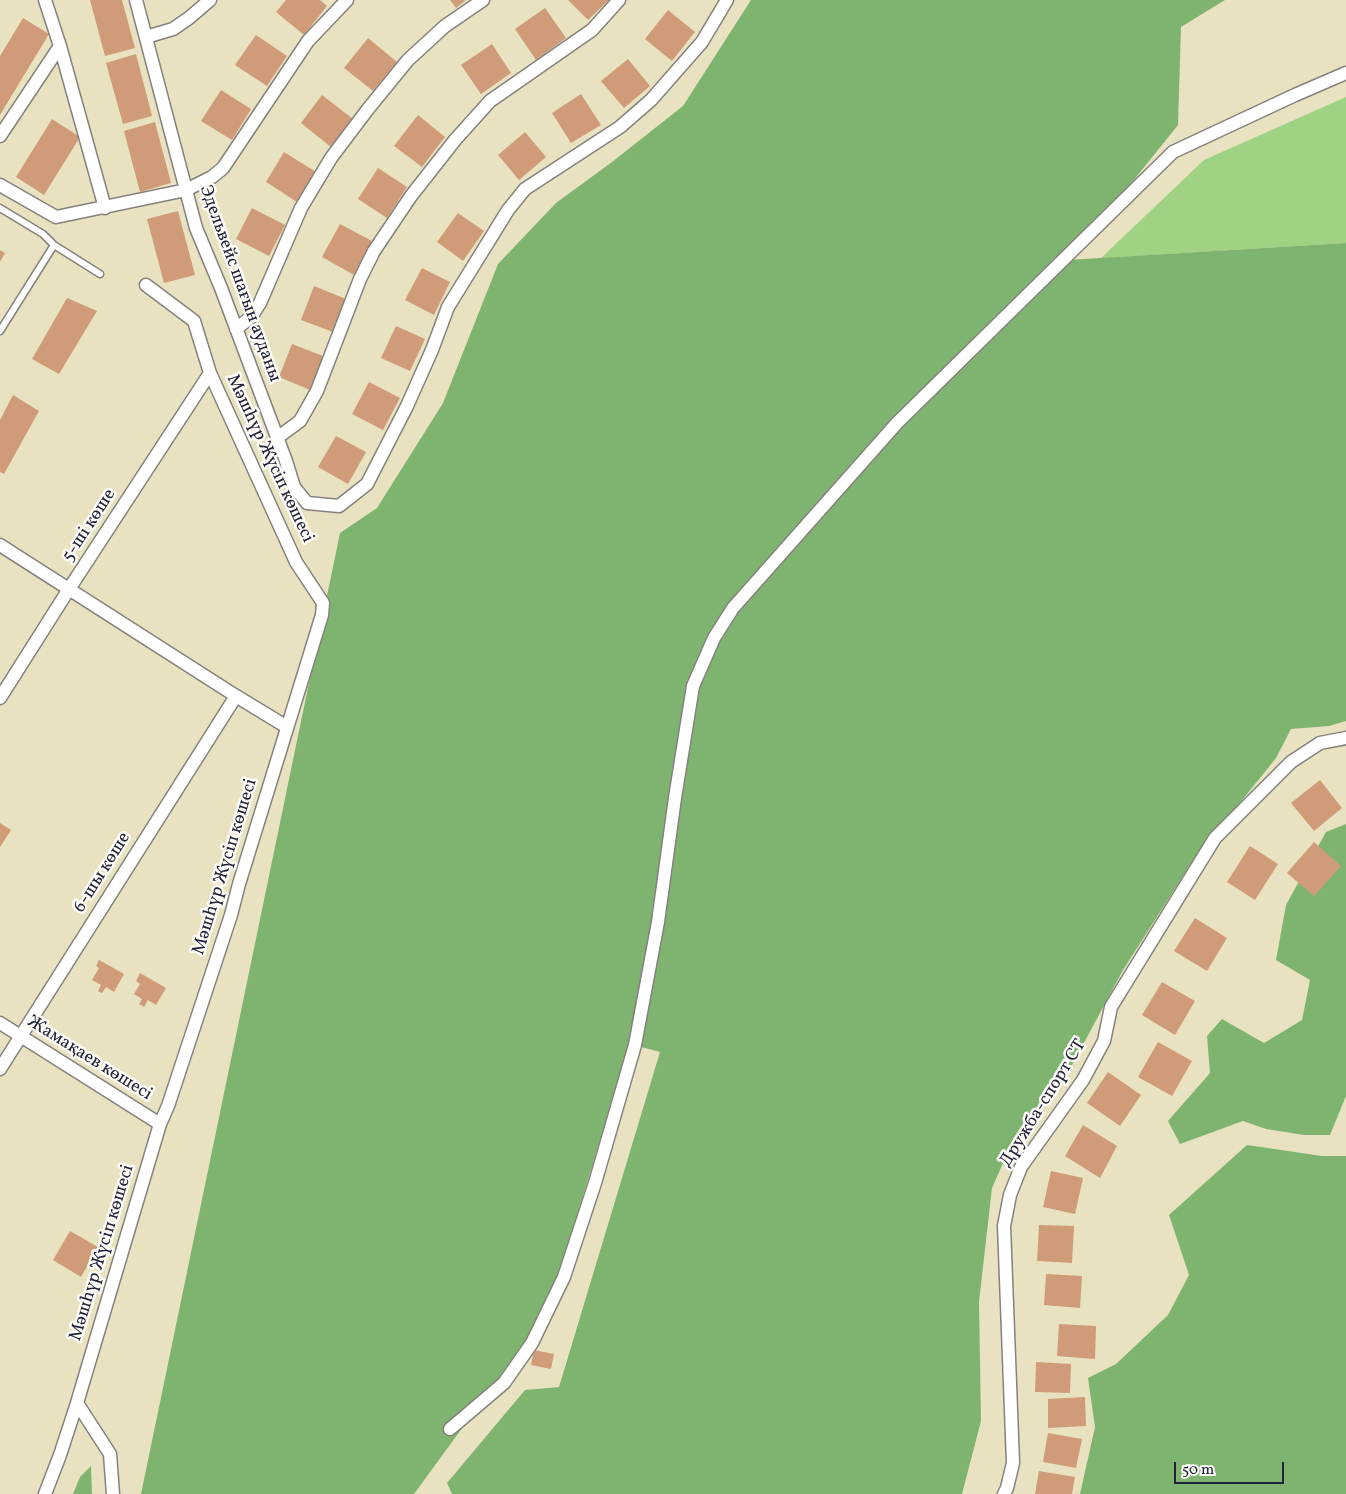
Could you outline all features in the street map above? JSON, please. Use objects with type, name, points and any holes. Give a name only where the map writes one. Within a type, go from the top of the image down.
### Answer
[{"type":"street","points":[[45,0],[60,46],[105,208]]},
{"type":"street","name":"Эдельвейс шағын ауданы","points":[[136,0],[196,228],[286,461],[294,487],[307,503],[339,506],[367,484],[407,406],[432,350],[448,307],[508,210],[525,189],[620,127],[651,100],[702,42],[727,0]]},
{"type":"street","points":[[146,38],[173,29],[210,0]]},
{"type":"street","points":[[0,185],[56,217],[186,190],[212,177],[223,168],[308,41],[347,0]]},
{"type":"street","points":[[236,329],[251,317],[260,303],[301,208],[331,158],[408,60],[445,26],[483,0]]},
{"type":"street","points":[[277,438],[300,421],[317,392],[360,279],[374,251],[422,182],[490,100],[592,30],[619,0]]},
{"type":"street","points":[[0,136],[60,46]]},
{"type":"street","points":[[450,1429],[504,1382],[532,1343],[564,1277],[595,1183],[635,1045],[658,922],[693,686],[714,638],[733,608],[897,423],[1173,152],[1346,73]]},
{"type":"street","name":"Мәшhүр Жүсіп көшесі","points":[[44,1494],[60,1455],[77,1403],[160,1124],[168,1106],[231,915],[322,615],[323,602],[296,562],[210,373],[194,321],[146,285]]},
{"type":"street","name":"5-ші көше","points":[[0,698],[210,373]]},
{"type":"street","points":[[0,545],[287,727]]},
{"type":"street","name":"6-шы көше","points":[[0,1069],[236,696]]},
{"type":"street","name":"Дружба-спорт СТ","points":[[1004,1494],[1013,1462],[1004,1226],[1010,1195],[1022,1167],[1083,1080],[1104,1041],[1111,1008],[1215,838],[1291,762],[1320,743],[1346,738]]},
{"type":"street","name":"Жамақаев көшесі","points":[[0,1024],[160,1124]]},
{"type":"street","points":[[77,1403],[110,1454],[113,1494]]},
{"type":"lane","points":[[0,208],[43,234],[54,245],[100,274]]},
{"type":"lane","points":[[0,331],[54,245]]},
{"type":"green space","points":[[751,0],[1225,0],[1181,27],[1178,125],[1080,247],[1067,260],[1346,243],[1346,721],[1329,726],[1291,729],[1276,758],[1190,865],[1123,970],[1063,1082],[1015,1136],[992,1188],[979,1302],[981,1421],[962,1494],[452,1494],[447,1483],[525,1390],[559,1387],[660,1052],[630,1044],[547,1312],[414,1494],[141,1494],[340,533],[377,508],[443,403],[498,264],[556,203],[683,106]]},
{"type":"green space","points":[[1346,97],[1346,243],[1101,258],[1204,160]]},
{"type":"green space","points":[[1346,824],[1346,1096],[1330,1135],[1304,1135],[1266,1129],[1243,1121],[1180,1144],[1168,1121],[1210,1073],[1207,1036],[1222,1019],[1264,1043],[1302,1020],[1310,980],[1276,960],[1286,905],[1326,832]]},
{"type":"green space","points":[[1247,1145],[1322,1156],[1346,1156],[1346,1494],[1080,1494],[1095,1427],[1088,1378],[1116,1364],[1168,1315],[1189,1275],[1169,1215]]},
{"type":"green space","points":[[91,1466],[92,1494],[73,1494],[80,1477]]},
{"type":"building","points":[[90,0],[122,0],[135,48],[105,56]]},
{"type":"building","points":[[286,0],[320,0],[327,6],[304,35],[276,12]]},
{"type":"building","points":[[450,0],[466,0],[456,8]]},
{"type":"building","points":[[568,0],[609,0],[588,20]]},
{"type":"building","points":[[545,8],[566,38],[536,60],[515,29]]},
{"type":"building","points":[[668,10],[695,32],[672,61],[645,39]]},
{"type":"building","points":[[23,18],[49,34],[0,115],[0,56]]},
{"type":"building","points":[[256,35],[287,56],[267,86],[235,65]]},
{"type":"building","points":[[368,38],[397,62],[373,91],[344,68]]},
{"type":"building","points":[[492,44],[511,73],[481,94],[461,65]]},
{"type":"building","points":[[136,54],[152,116],[123,124],[106,63]]},
{"type":"building","points":[[628,59],[650,86],[624,108],[601,81]]},
{"type":"building","points":[[221,90],[251,109],[232,140],[201,121]]},
{"type":"building","points":[[581,94],[601,125],[571,143],[552,113]]},
{"type":"building","points":[[322,95],[353,119],[331,147],[301,123]]},
{"type":"building","points":[[418,115],[445,137],[422,167],[394,146]]},
{"type":"building","points":[[52,119],[80,137],[44,195],[16,177]]},
{"type":"building","points":[[155,122],[171,183],[140,192],[124,131]]},
{"type":"building","points":[[525,132],[546,157],[519,180],[498,155]]},
{"type":"building","points":[[284,152],[316,172],[297,202],[266,182]]},
{"type":"building","points":[[378,168],[407,187],[387,218],[358,199]]},
{"type":"building","points":[[252,208],[285,225],[269,256],[236,239]]},
{"type":"building","points":[[178,211],[195,275],[164,283],[147,219]]},
{"type":"building","points":[[458,213],[484,231],[463,261],[437,242]]},
{"type":"building","points":[[340,224],[372,241],[354,275],[322,257]]},
{"type":"building","points":[[0,250],[5,253],[0,262]]},
{"type":"building","points":[[422,268],[450,282],[434,315],[405,300]]},
{"type":"building","points":[[314,286],[346,299],[333,332],[301,320]]},
{"type":"building","points":[[67,298],[97,311],[59,374],[32,359]]},
{"type":"building","points":[[396,326],[425,339],[410,371],[381,358]]},
{"type":"building","points":[[292,344],[323,356],[310,390],[279,377]]},
{"type":"building","points":[[369,382],[400,398],[383,430],[352,414]]},
{"type":"building","points":[[13,395],[39,411],[4,474],[0,472],[0,420]]},
{"type":"building","points":[[336,436],[366,452],[348,484],[318,467]]},
{"type":"building","points":[[1320,780],[1342,808],[1314,831],[1291,803]]},
{"type":"building","points":[[0,823],[11,830],[0,847]]},
{"type":"building","points":[[1314,842],[1341,866],[1314,896],[1287,873]]},
{"type":"building","points":[[1250,846],[1278,864],[1255,900],[1227,882]]},
{"type":"building","points":[[1195,918],[1227,938],[1207,971],[1174,951]]},
{"type":"building","points":[[99,960],[124,974],[114,992],[106,987],[102,993],[98,991],[101,985],[92,980],[99,968],[96,966]]},
{"type":"building","points":[[140,973],[166,988],[156,1005],[148,1000],[144,1007],[139,1004],[142,999],[134,994],[140,984],[136,981]]},
{"type":"building","points":[[1162,982],[1195,1001],[1175,1035],[1142,1015]]},
{"type":"building","points":[[1158,1042],[1192,1061],[1172,1096],[1138,1077]]},
{"type":"building","points":[[1108,1072],[1141,1095],[1120,1126],[1087,1103]]},
{"type":"building","points":[[1083,1125],[1117,1146],[1100,1178],[1065,1156]]},
{"type":"building","points":[[1051,1171],[1083,1178],[1075,1214],[1043,1207]]},
{"type":"building","points":[[1039,1225],[1074,1226],[1072,1263],[1037,1261]]},
{"type":"building","points":[[70,1231],[98,1247],[81,1277],[53,1260]]},
{"type":"building","points":[[1046,1274],[1082,1276],[1080,1308],[1044,1305]]},
{"type":"building","points":[[1059,1324],[1096,1326],[1095,1359],[1057,1356]]},
{"type":"building","points":[[534,1350],[554,1354],[551,1369],[531,1365]]},
{"type":"building","points":[[1036,1362],[1071,1364],[1070,1393],[1035,1392]]},
{"type":"building","points":[[1085,1397],[1086,1426],[1048,1428],[1048,1399]]},
{"type":"building","points":[[1048,1433],[1082,1439],[1076,1468],[1043,1462]]},
{"type":"building","points":[[1039,1471],[1075,1477],[1072,1494],[1035,1494]]}]
